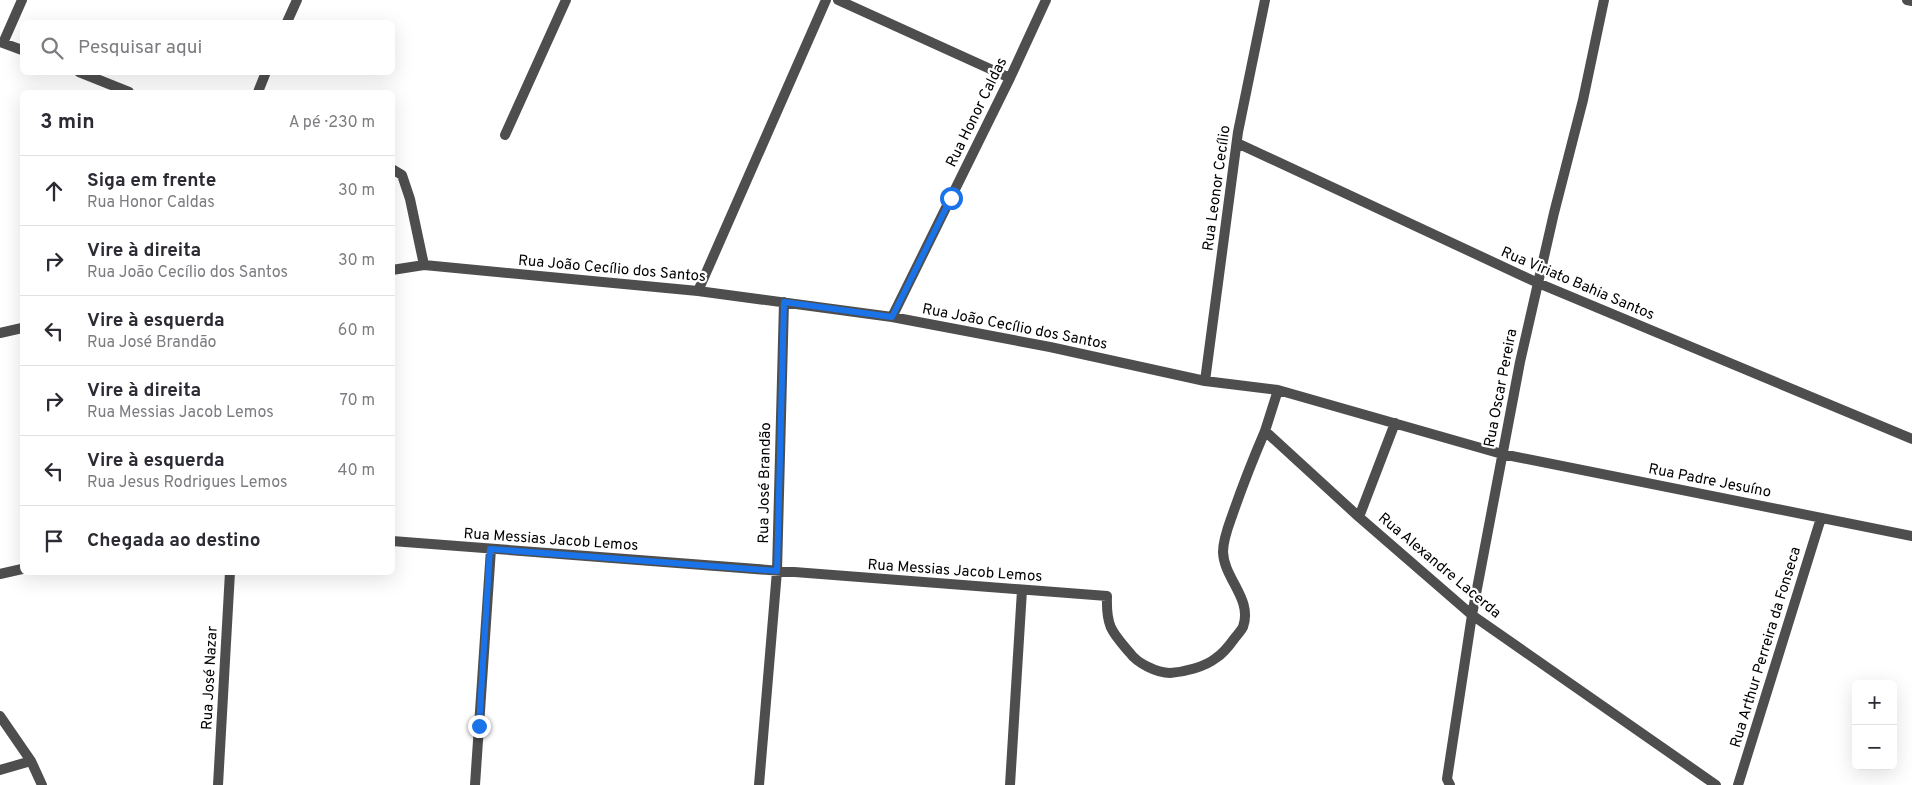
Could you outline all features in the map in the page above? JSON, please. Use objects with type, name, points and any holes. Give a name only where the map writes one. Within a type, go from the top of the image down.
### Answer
[{"type":"street","points":[[20,49],[2,42],[22,0]]},
{"type":"street","points":[[288,20],[297,0]]},
{"type":"street","points":[[505,135],[566,0]]},
{"type":"street","points":[[698,291],[826,0]]},
{"type":"street","points":[[838,0],[1010,78]]},
{"type":"street","name":"Rua Honor Caldas","points":[[892,317],[1010,78],[1046,0]]},
{"type":"street","name":"Rua Leonor Cecílio","points":[[1205,381],[1237,143],[1265,0]]},
{"type":"street","name":"Rua Oscar Pereira","points":[[1450,785],[1447,779],[1472,615],[1520,362],[1583,100],[1604,0]]},
{"type":"street","points":[[1907,0],[1912,1]]},
{"type":"street","points":[[86,75],[123,90]]},
{"type":"street","points":[[259,90],[265,75]]},
{"type":"street","name":"Rua Viriato Bahia Santos","points":[[1237,143],[1538,283],[1912,439]]},
{"type":"street","points":[[395,171],[402,175],[410,199],[424,266]]},
{"type":"street","name":"Rua João Cecílio dos Santos","points":[[395,270],[424,266],[698,291],[892,317],[1050,347],[1205,381],[1278,390],[1502,454]]},
{"type":"street","name":"Rua José Brandão","points":[[759,785],[777,571],[784,302]]},
{"type":"street","points":[[0,333],[20,328]]},
{"type":"street","points":[[1265,431],[1278,390]]},
{"type":"street","points":[[1359,517],[1396,423]]},
{"type":"street","name":"Rua Messias Jacob Lemos","points":[[395,541],[1107,596],[1106,615],[1116,637],[1133,658],[1150,667],[1168,673],[1185,670],[1215,660],[1226,650],[1243,627],[1246,610],[1241,594],[1224,563],[1223,549],[1245,478],[1265,431]]},
{"type":"street","name":"Rua Alexandre Lacerda","points":[[1265,431],[1359,517],[1472,615],[1716,785]]},
{"type":"street","name":"Rua Padre Jesuíno","points":[[1502,454],[1912,536]]},
{"type":"street","name":"Rua Arthur Perreira da Fonseca","points":[[1738,785],[1821,518]]},
{"type":"street","points":[[475,785],[490,549]]},
{"type":"street","points":[[0,574],[20,569]]},
{"type":"street","name":"Rua José Nazar","points":[[218,785],[230,575]]},
{"type":"street","points":[[1010,785],[1022,590]]},
{"type":"street","points":[[0,716],[31,761],[42,785]]},
{"type":"street","points":[[0,770],[31,761]]},
{"type":"route","points":[[479,726],[490,549],[777,571],[784,302],[892,317],[951,198]]}]
